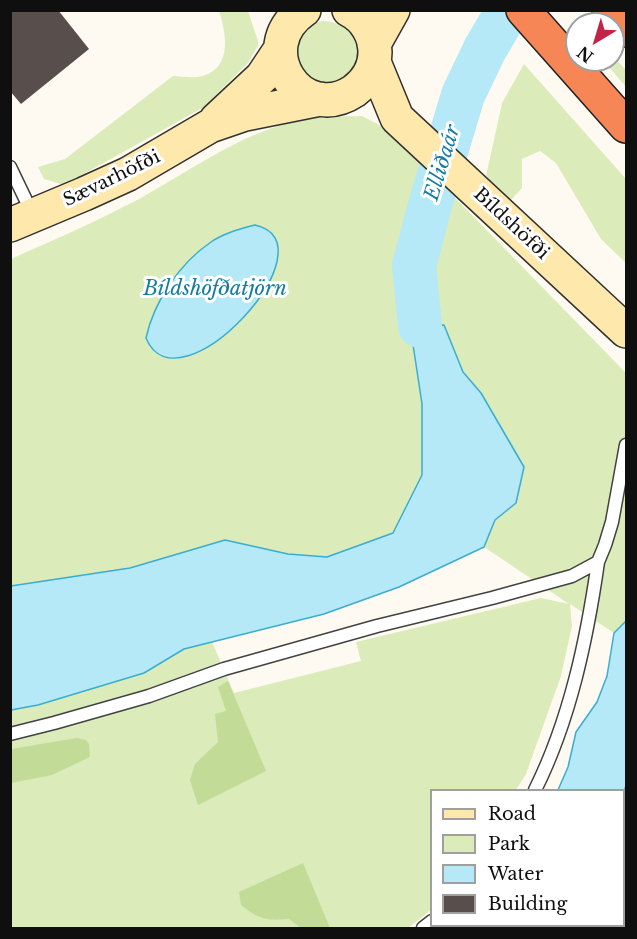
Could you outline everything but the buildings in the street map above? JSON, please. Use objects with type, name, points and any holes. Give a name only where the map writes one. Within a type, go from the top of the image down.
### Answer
[{"type":"highway","points":[[523,10],[627,126]]},
{"type":"street","points":[[270,10],[280,46],[281,64],[286,77],[295,87],[306,95],[368,111],[406,125]]},
{"type":"street","points":[[280,46],[285,29],[304,10]]},
{"type":"street","name":"Bíldshöfði","points":[[350,10],[363,21],[370,32],[374,53],[388,94],[406,125],[627,332]]},
{"type":"street","points":[[326,99],[347,95],[359,87],[368,76],[374,53],[393,10]]},
{"type":"street","name":"Sævarhöfði","points":[[210,126],[262,77],[280,46]]},
{"type":"street","name":"Sævarhöfði","points":[[22,220],[128,174],[210,126],[244,114],[326,99]]},
{"type":"lane","points":[[10,167],[22,220]]},
{"type":"lane","points":[[536,789],[548,765],[572,690],[591,610],[598,562],[612,522],[627,444]]},
{"type":"lane","points":[[10,734],[149,696],[224,669],[377,626],[552,583],[572,576],[598,562]]},
{"type":"green space","points":[[219,11],[248,11],[259,44],[248,63],[204,107],[64,185],[44,179],[38,167],[65,159],[173,76],[197,77],[209,74],[217,68],[225,51],[224,31]]},
{"type":"green space","points":[[322,21],[338,24],[350,32],[356,42],[358,54],[356,66],[349,76],[339,82],[315,83],[298,69],[297,38],[312,24]]},
{"type":"green space","points":[[524,64],[626,179],[626,263],[601,239],[556,163],[540,151],[522,159],[522,188],[511,200],[486,176],[502,103]]},
{"type":"green space","points":[[626,70],[626,87],[613,72],[625,72]]},
{"type":"green space","points":[[362,116],[389,130],[626,373],[626,621],[614,633],[570,604],[572,626],[561,676],[526,774],[517,789],[430,789],[430,911],[408,928],[11,928],[11,710],[38,705],[144,673],[184,649],[212,642],[234,693],[361,661],[356,642],[541,598],[569,604],[484,547],[495,520],[516,503],[481,393],[463,372],[444,325],[412,338],[422,404],[422,475],[393,533],[327,557],[288,554],[225,540],[130,568],[11,586],[11,259],[139,199],[243,140],[288,123],[324,117]]},
{"type":"green space","points":[[228,681],[266,771],[198,805],[190,780],[195,764],[218,742],[215,714],[226,711],[218,687]]},
{"type":"green space","points":[[77,738],[86,740],[89,744],[90,757],[52,775],[11,783],[11,749]]},
{"type":"green space","points":[[626,786],[626,928],[532,928],[625,927]]},
{"type":"green space","points":[[303,863],[330,928],[301,928],[289,919],[275,920],[258,916],[241,905],[239,892]]},
{"type":"water","name":"Bíldshöfðatjörn","points":[[255,225],[275,238],[277,261],[265,289],[243,318],[216,341],[188,356],[163,356],[146,338],[155,310],[170,284],[189,261],[211,242]]},
{"type":"water","points":[[444,325],[463,372],[481,393],[524,467],[516,503],[495,520],[484,547],[399,587],[324,614],[184,649],[144,673],[38,705],[11,710],[11,586],[130,568],[225,540],[288,554],[327,557],[393,533],[422,475],[422,404],[412,338],[420,326]]},
{"type":"water","points":[[626,621],[626,786],[625,789],[558,789],[568,767],[576,732],[597,702],[607,676],[614,633]]},
{"type":"water","points":[[456,927],[533,927],[532,928],[454,928]]},
{"type":"waterway","name":"Elliðaár","points":[[420,326],[414,266],[430,205],[463,95],[485,49],[508,10]]}]
